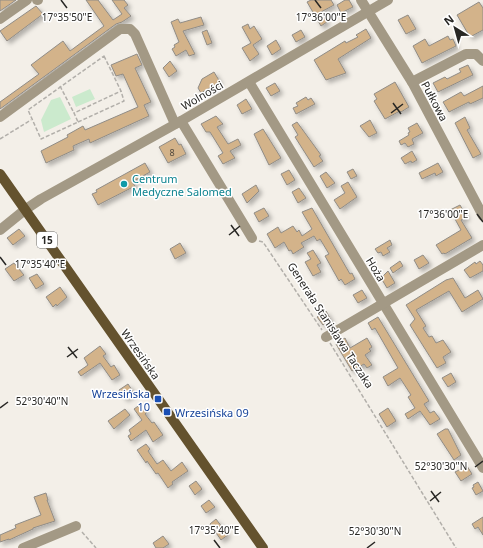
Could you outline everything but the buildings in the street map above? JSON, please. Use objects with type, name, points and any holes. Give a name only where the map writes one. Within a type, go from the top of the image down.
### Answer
[{"type":"main road","name":"Wrzesińska","points":[[0,174],[263,548]]},
{"type":"street","points":[[0,19],[27,0]]},
{"type":"street","name":"Pułkowa","points":[[361,0],[412,82],[483,216]]},
{"type":"street","name":"Wolności","points":[[0,230],[26,209],[178,123],[388,0]]},
{"type":"street","points":[[0,117],[120,29],[125,28],[136,34],[178,123],[252,238]]},
{"type":"street","points":[[412,82],[466,54],[476,54],[483,61]]},
{"type":"street","name":"Hoża","points":[[249,82],[483,468]]},
{"type":"street","points":[[326,337],[483,245]]},
{"type":"street","points":[[23,548],[76,526]]},
{"type":"path","points":[[104,56],[121,91],[124,101],[41,139],[28,110],[60,86],[104,56]]},
{"type":"path","points":[[60,86],[78,122]]},
{"type":"path","points":[[74,113],[121,91]]},
{"type":"path","points":[[0,139],[32,120]]},
{"type":"path","name":"Generała Stanisława Taczaka","points":[[252,238],[263,242],[326,337],[456,548]]},
{"type":"path","points":[[76,526],[86,535],[96,548]]},
{"type":"green space","points":[[90,89],[95,99],[76,107],[72,97]]},
{"type":"green space","points":[[60,97],[71,119],[44,132],[41,120],[51,100]]},
{"type":"place","name":"Centrum Medyczne Salomed","points":[[124,184]]},
{"type":"place","name":"Wrzesińska 10","points":[[158,399]]},
{"type":"place","name":"Wrzesińska 09","points":[[167,412]]}]
